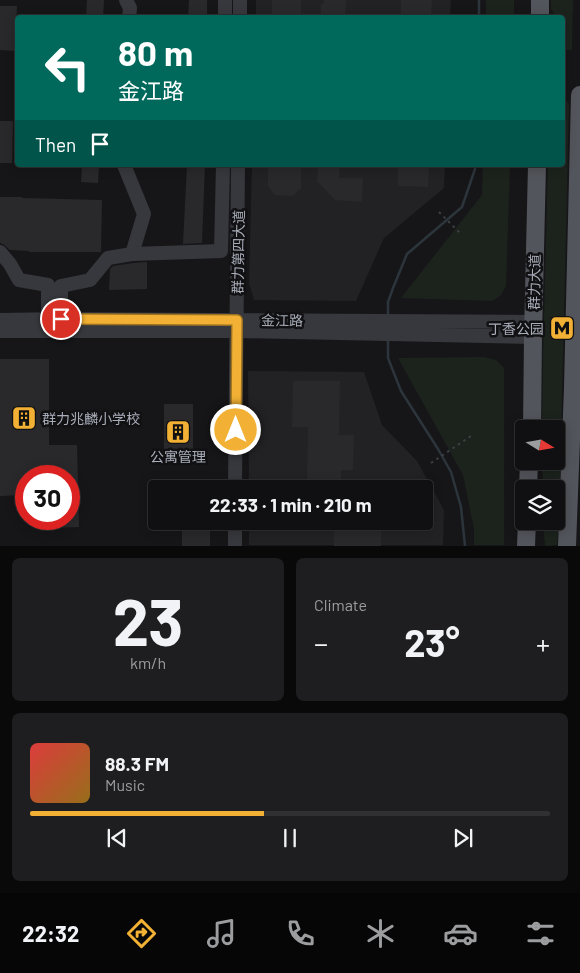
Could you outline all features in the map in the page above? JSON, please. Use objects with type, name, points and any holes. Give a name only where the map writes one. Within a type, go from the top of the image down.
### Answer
[{"type":"main road","points":[[540,0],[540,15]]},
{"type":"main road","points":[[568,546],[580,95]]},
{"type":"main road","name":"群力大道","points":[[532,420],[536,167]]},
{"type":"main road","points":[[573,388],[577,546]]},
{"type":"main road","points":[[526,546],[527,530]]},
{"type":"main road","points":[[534,530],[535,546]]},
{"type":"street","points":[[126,0],[130,8],[129,15]]},
{"type":"street","points":[[225,0],[225,15]]},
{"type":"street","points":[[240,0],[240,15]]},
{"type":"street","points":[[125,167],[144,214],[132,254]]},
{"type":"street","points":[[54,319],[61,286],[90,280],[108,258],[132,254],[221,251],[223,167]]},
{"type":"street","name":"群力第四大道","points":[[235,480],[238,167]]},
{"type":"street","points":[[0,252],[10,264],[19,280],[48,285],[54,319]]},
{"type":"street","name":"金江路","points":[[0,320],[54,319],[237,325],[533,329]]},
{"type":"street","name":"金江路","points":[[0,331],[237,325]]},
{"type":"street","points":[[235,530],[235,546]]},
{"type":"path","points":[[439,212],[462,235]]},
{"type":"path","points":[[431,464],[474,434]]},
{"type":"shaded area","points":[[256,0],[451,0],[450,15],[256,15]]},
{"type":"shaded area","points":[[486,0],[514,0],[514,15],[486,15]]},
{"type":"shaded area","points":[[551,0],[573,0],[572,50],[565,50],[565,15],[555,15],[551,9]]},
{"type":"shaded area","points":[[565,100],[569,105],[561,420],[542,420],[548,167],[565,167]]},
{"type":"shaded area","points":[[252,167],[445,167],[444,188],[384,238],[356,301],[254,300],[249,283]]},
{"type":"shaded area","points":[[483,167],[510,167],[506,286],[501,295],[493,301],[401,298],[482,195]]},
{"type":"shaded area","points":[[484,357],[496,360],[504,368],[504,545],[474,545],[474,529],[463,475],[398,358]]},
{"type":"shaded area","points":[[248,371],[364,372],[382,425],[417,461],[427,480],[249,480]]},
{"type":"shaded area","points":[[542,470],[560,470],[560,480],[543,480]]},
{"type":"shaded area","points":[[433,490],[444,510],[443,545],[249,545],[249,530],[433,530]]},
{"type":"shaded area","points":[[544,530],[558,530],[557,545],[545,546]]},
{"type":"building","points":[[87,0],[104,0],[103,15],[86,15]]},
{"type":"building","points":[[189,0],[207,0],[207,15],[188,15]]},
{"type":"building","points":[[272,0],[301,0],[301,15],[272,15]]},
{"type":"building","points":[[324,0],[346,0],[345,15],[321,15],[321,5],[324,3]]},
{"type":"building","points":[[401,0],[432,0],[431,15],[401,15]]},
{"type":"building","points":[[0,6],[17,6],[17,15],[15,15],[15,51],[0,50]]},
{"type":"building","points":[[0,121],[13,121],[12,163],[0,163]]},
{"type":"building","points":[[82,167],[99,167],[98,183],[81,182]]},
{"type":"building","points":[[187,167],[205,167],[202,243],[183,244]]},
{"type":"building","points":[[268,167],[301,167],[301,188],[293,196],[275,195],[268,186]]},
{"type":"building","points":[[318,167],[340,167],[339,178],[363,178],[362,202],[335,200],[317,181]]},
{"type":"building","points":[[398,167],[429,167],[428,187],[398,186]]},
{"type":"building","points":[[0,197],[102,200],[101,252],[29,252],[10,250],[0,243]]},
{"type":"building","points":[[147,262],[147,289],[109,290],[110,269],[113,266]]},
{"type":"building","name":"群力兆麟小学校","points":[[0,359],[49,359],[49,445],[77,445],[77,465],[15,465],[15,495],[0,496]]},
{"type":"building","points":[[293,381],[340,381],[339,435],[354,435],[353,470],[341,470],[341,480],[307,480],[308,427],[292,427]]},
{"type":"building","name":"公寓管理","points":[[164,404],[193,404],[193,459],[164,459]]},
{"type":"building","points":[[182,530],[210,530],[210,546],[182,546]]},
{"type":"building","points":[[334,530],[381,530],[381,546],[334,546]]},
{"type":"waterway","points":[[479,0],[479,15]]},
{"type":"waterway","points":[[388,318],[388,302],[407,254],[462,207],[475,167]]},
{"type":"waterway","points":[[388,338],[388,358],[401,391],[451,472],[461,507],[465,546]]},
{"type":"place","name":"丁香公园","points":[[562,328]]},
{"type":"place","name":"群力兆麟小学校","points":[[24,418]]},
{"type":"place","name":"公寓管理","points":[[178,432]]},
{"type":"route","points":[[61,319],[237,320],[236,430]]}]
